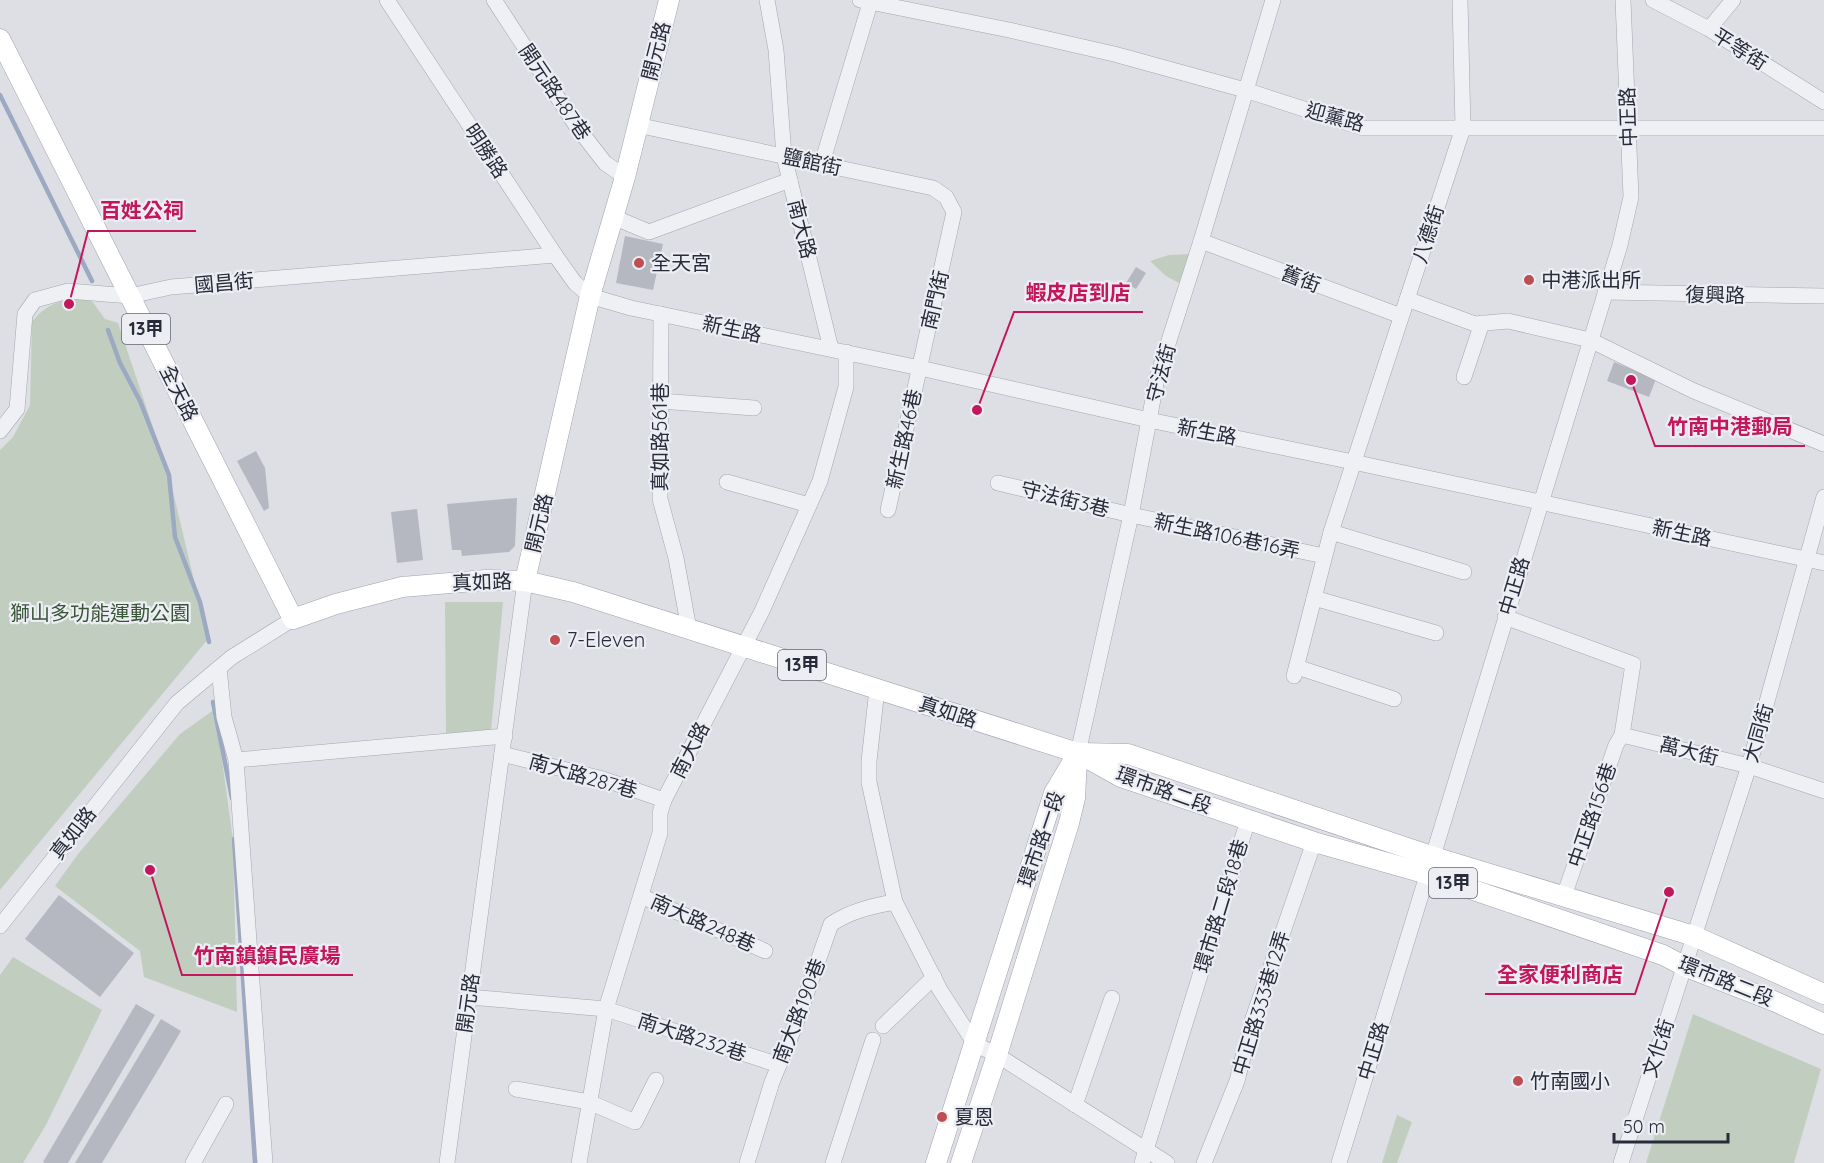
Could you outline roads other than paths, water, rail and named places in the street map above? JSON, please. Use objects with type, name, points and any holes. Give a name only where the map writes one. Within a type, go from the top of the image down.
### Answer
[{"type":"main road","name":"開元路","points":[[525,581],[591,296],[625,177],[669,0]]},
{"type":"main road","name":"全天路","points":[[0,39],[293,619]]},
{"type":"main road","name":"真如路","points":[[293,619],[336,604],[402,587],[486,580],[525,581],[573,592],[1078,753]]},
{"type":"main road","name":"環市路二段","points":[[1078,753],[1120,777],[1314,842],[1430,865],[1564,896],[1694,936],[1824,994]]},
{"type":"main road","name":"環市路二段","points":[[1078,753],[1128,754],[1430,865],[1663,955],[1684,966],[1776,1002],[1824,1024]]},
{"type":"main road","name":"環市路一段","points":[[936,1163],[1054,793],[1078,753]]},
{"type":"main road","name":"環市路一段","points":[[961,1163],[1069,823],[1075,798],[1078,753]]},
{"type":"street","name":"明勝路","points":[[387,0],[555,255],[575,283],[591,296]]},
{"type":"street","name":"開元路487巷","points":[[494,0],[577,128],[606,163],[625,177]]},
{"type":"street","name":"南大路","points":[[579,1163],[606,1009],[660,833],[660,813],[664,800],[762,611],[820,481],[846,387],[838,350],[784,156],[776,50],[767,0]]},
{"type":"street","name":"守法街","points":[[1078,753],[1131,515],[1157,378],[1201,241],[1273,0]]},
{"type":"street","name":"八德街","points":[[1394,699],[1295,671],[1331,532],[1463,128],[1460,0]]},
{"type":"street","name":"中正路","points":[[1339,1163],[1620,245],[1631,197],[1623,0]]},
{"type":"street","name":"平等街","points":[[1653,0],[1709,29],[1824,102]]},
{"type":"street","points":[[1709,29],[1733,0]]},
{"type":"street","name":"迎薰路","points":[[867,1],[1114,54],[1245,90],[1363,128],[1824,128]]},
{"type":"street","points":[[822,163],[867,1]]},
{"type":"street","name":"鹽館街","points":[[637,125],[933,188],[946,197],[954,212],[950,233]]},
{"type":"street","points":[[613,216],[649,232],[790,180]]},
{"type":"street","name":"南門街","points":[[920,368],[950,233]]},
{"type":"street","name":"舊街","points":[[1201,241],[1401,316]]},
{"type":"street","name":"國昌街","points":[[0,431],[17,410],[25,314],[35,300],[68,291],[130,296],[171,287],[555,255]]},
{"type":"street","name":"復興路","points":[[1605,292],[1824,296]]},
{"type":"street","name":"新生路","points":[[591,296],[631,308],[838,350],[1149,420],[1824,563]]},
{"type":"street","points":[[1407,299],[1474,324],[1508,321],[1590,340],[1694,391],[1824,444]]},
{"type":"street","name":"真如路561巷","points":[[661,314],[660,499],[676,558],[688,629]]},
{"type":"street","points":[[1464,378],[1482,323]]},
{"type":"street","name":"新生路46巷","points":[[888,510],[920,368]]},
{"type":"street","points":[[660,401],[754,408]]},
{"type":"street","points":[[726,482],[809,505]]},
{"type":"street","name":"守法街3巷","points":[[998,483],[1131,515]]},
{"type":"street","name":"大同街","points":[[1684,966],[1749,766],[1824,497]]},
{"type":"street","name":"新生路106巷16弄","points":[[1131,515],[1324,556]]},
{"type":"street","points":[[1331,532],[1464,572]]},
{"type":"street","name":"開元路","points":[[447,1163],[525,581]]},
{"type":"street","points":[[1314,598],[1436,633]]},
{"type":"street","name":"中正路156巷","points":[[1505,617],[1633,664],[1622,735],[1616,746],[1564,896]]},
{"type":"street","name":"真如路","points":[[0,926],[177,703],[232,657],[293,619]]},
{"type":"street","points":[[219,668],[224,717],[236,760],[266,1163]]},
{"type":"street","points":[[877,690],[869,761],[869,782],[895,902],[934,977],[975,1044],[997,1055],[1075,1105],[1144,1156],[1167,1163]]},
{"type":"street","name":"萬大街","points":[[1622,735],[1749,766],[1824,791]]},
{"type":"street","points":[[236,760],[505,736]]},
{"type":"street","name":"南大路287巷","points":[[502,754],[603,779],[664,800]]},
{"type":"street","name":"環市路二段18巷","points":[[1144,1156],[1248,820]]},
{"type":"street","name":"中正路333巷12弄","points":[[1204,1163],[1237,1081],[1252,1021],[1314,842]]},
{"type":"street","name":"南大路248巷","points":[[641,896],[765,951]]},
{"type":"street","name":"南大路190巷","points":[[747,1163],[772,1082],[831,924],[843,916],[869,906],[895,902]]},
{"type":"street","name":"文化街","points":[[1621,1163],[1684,966]]},
{"type":"street","points":[[883,1026],[934,977]]},
{"type":"street","name":"南大路232巷","points":[[469,997],[606,1009],[779,1065]]},
{"type":"street","points":[[1075,1105],[1112,998]]},
{"type":"street","points":[[833,1163],[873,1040]]},
{"type":"street","points":[[516,1089],[589,1102],[635,1122],[656,1080]]},
{"type":"street","points":[[193,1163],[226,1104]]},
{"type":"waterway","points":[[0,95],[92,281]]},
{"type":"waterway","points":[[108,330],[120,363],[140,401],[169,475],[175,537],[200,602],[209,642]]},
{"type":"waterway","points":[[213,702],[232,798]]},
{"type":"waterway","points":[[234,839],[255,1163]]},
{"type":"place","name":"全天宮","points":[[639,263]]},
{"type":"place","name":"中港派出所","points":[[1529,280]]},
{"type":"place","name":"百姓公祠","points":[[69,304]]},
{"type":"place","name":"竹南中港郵局","points":[[1631,380]]},
{"type":"place","name":"蝦皮店到店","points":[[977,410]]},
{"type":"place","name":"7-Eleven","points":[[555,640]]},
{"type":"place","name":"竹南鎮鎮民廣場","points":[[150,870]]},
{"type":"place","name":"全家便利商店","points":[[1669,892]]},
{"type":"place","name":"竹南國小","points":[[1518,1081]]},
{"type":"place","name":"夏恩","points":[[942,1117]]},
{"type":"park label","name":"獅山多功能運動公園","points":[[100,613]]}]
